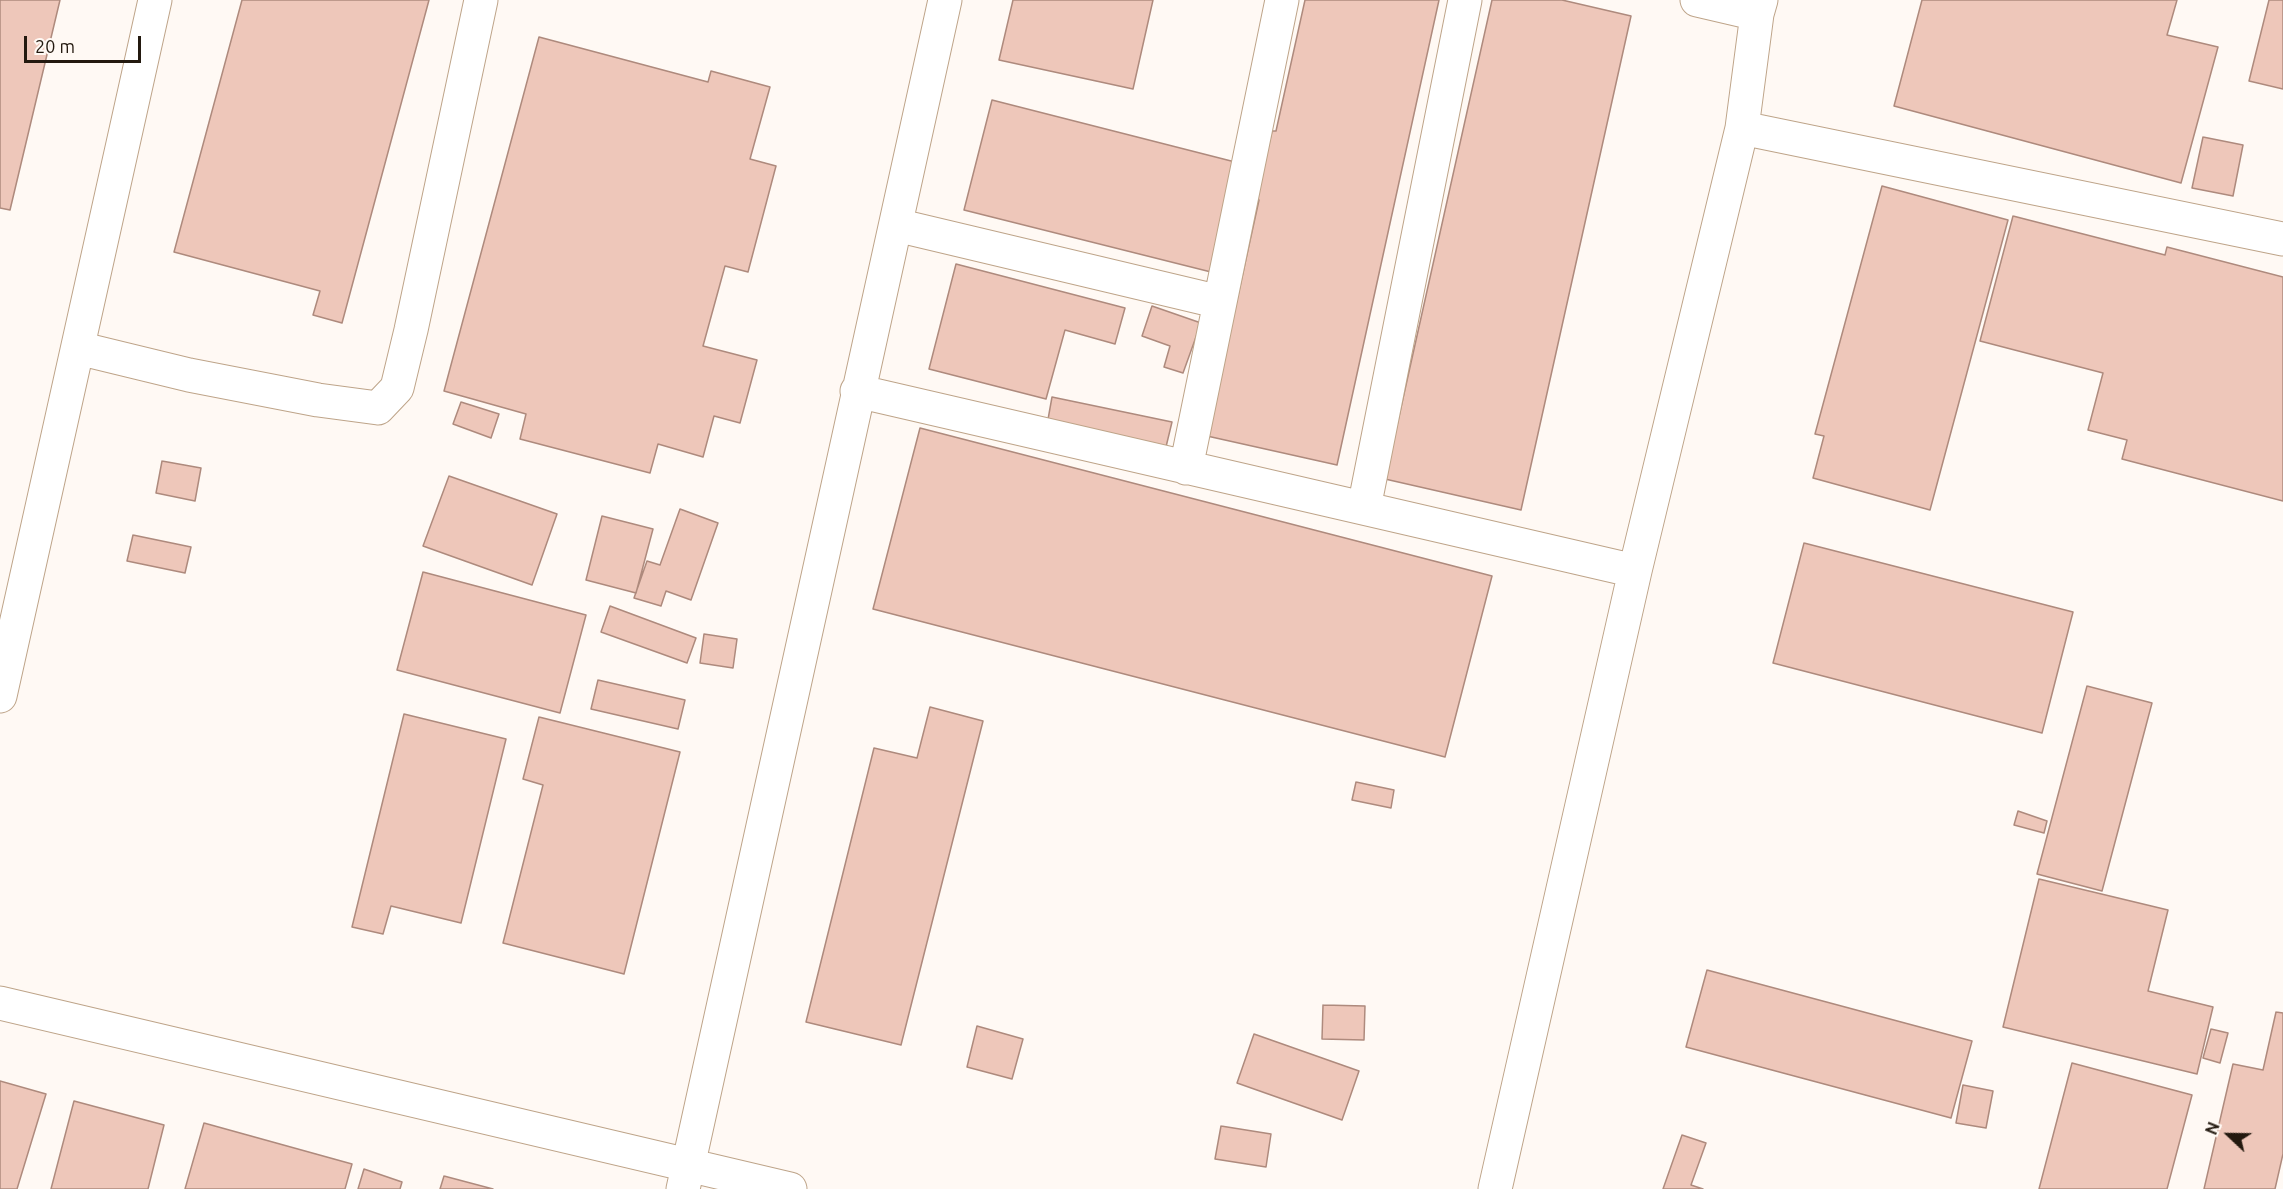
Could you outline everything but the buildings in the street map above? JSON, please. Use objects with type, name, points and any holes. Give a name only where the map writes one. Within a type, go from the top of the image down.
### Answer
[{"type":"street","points":[[0,696],[156,0]]},
{"type":"street","points":[[78,348],[189,375],[318,400],[378,408],[397,388],[482,0]]},
{"type":"street","points":[[686,1177],[857,391],[945,0]]},
{"type":"street","points":[[1186,468],[1282,0]]},
{"type":"street","points":[[1364,508],[1465,0]]},
{"type":"street","points":[[1495,1189],[1635,571],[1742,128],[1759,7],[1697,0]]},
{"type":"street","points":[[1742,128],[2283,239]]},
{"type":"street","points":[[896,225],[1220,302]]},
{"type":"street","points":[[857,391],[1635,571]]},
{"type":"street","points":[[0,1003],[686,1177],[790,1189]]}]
